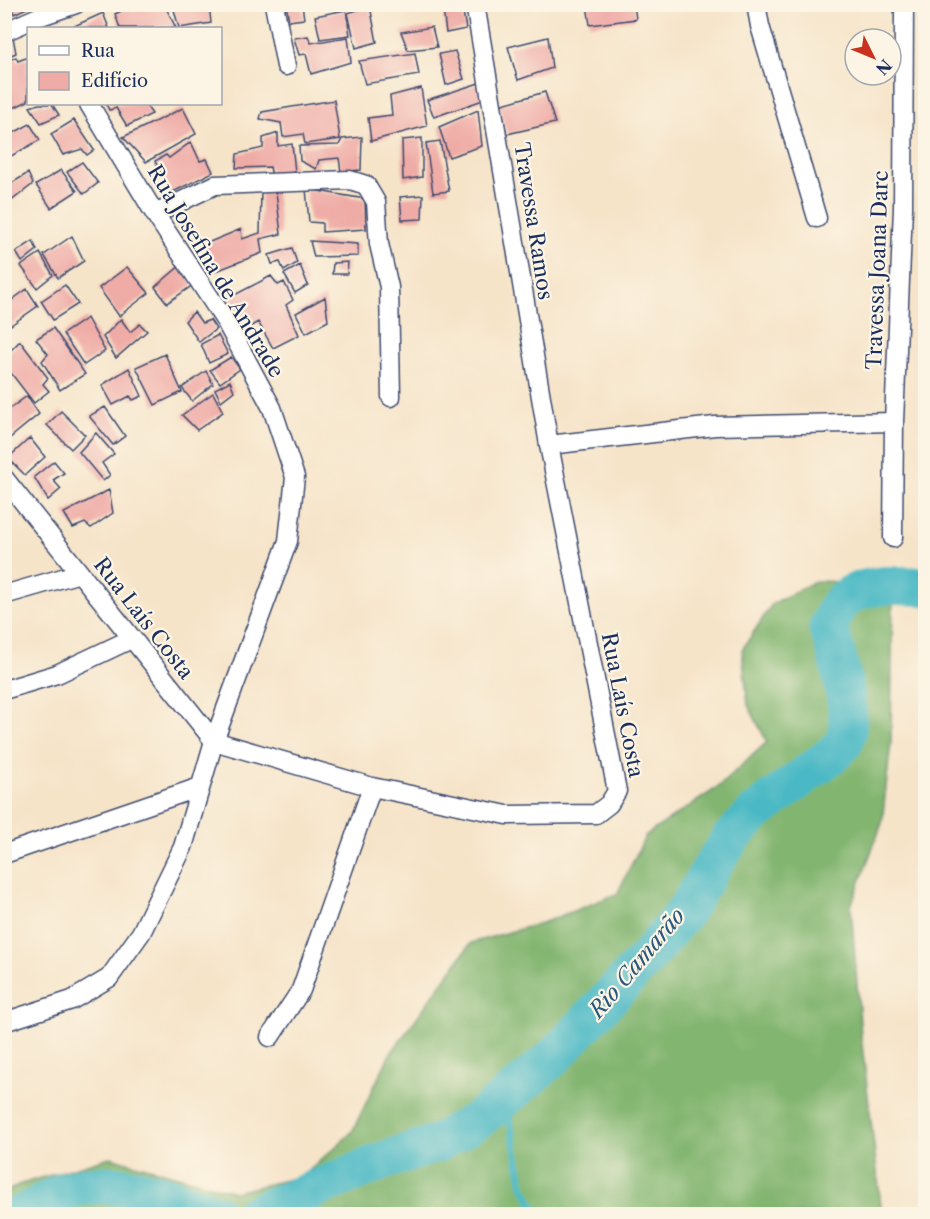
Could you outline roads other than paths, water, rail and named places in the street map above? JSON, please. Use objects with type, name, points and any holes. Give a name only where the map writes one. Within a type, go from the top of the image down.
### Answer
[{"type":"street","points":[[4,32],[41,22],[76,4]]},
{"type":"street","points":[[274,4],[286,66]]},
{"type":"street","name":"Travessa Ramos","points":[[475,4],[549,445]]},
{"type":"street","points":[[756,4],[760,26],[817,218]]},
{"type":"street","name":"Travessa Joana Darc","points":[[893,538],[894,422],[903,208],[904,4]]},
{"type":"street","name":"Rua Josefina de Andrade","points":[[4,1022],[72,1000],[109,978],[141,933],[183,847],[214,741],[288,541],[295,477],[272,408],[225,322],[90,105]]},
{"type":"street","points":[[155,213],[215,184],[350,180],[366,186],[375,202],[379,244],[389,287],[391,397]]},
{"type":"street","points":[[549,445],[715,426],[894,422]]},
{"type":"street","name":"Rua Laís Costa","points":[[4,478],[214,741],[372,787],[507,815],[596,814],[609,804],[617,791],[549,445]]},
{"type":"street","points":[[4,595],[80,573]]},
{"type":"street","points":[[4,690],[57,674],[131,639]]},
{"type":"street","points":[[4,854],[200,787]]},
{"type":"street","points":[[270,1037],[301,990],[372,787]]},
{"type":"waterway","name":"Rio Camarão","points":[[254,1214],[383,1161],[438,1143],[479,1119],[552,1059],[646,959],[686,910],[731,838],[755,813],[837,751],[844,743],[847,729],[846,700],[840,667],[828,628],[838,606],[855,592],[866,588],[926,587]]},
{"type":"waterway","points":[[505,1098],[523,1186],[538,1214]]},
{"type":"waterway","name":"Rio Camarão","points":[[22,1214],[63,1192],[101,1185],[141,1189],[180,1200],[216,1214]]}]
